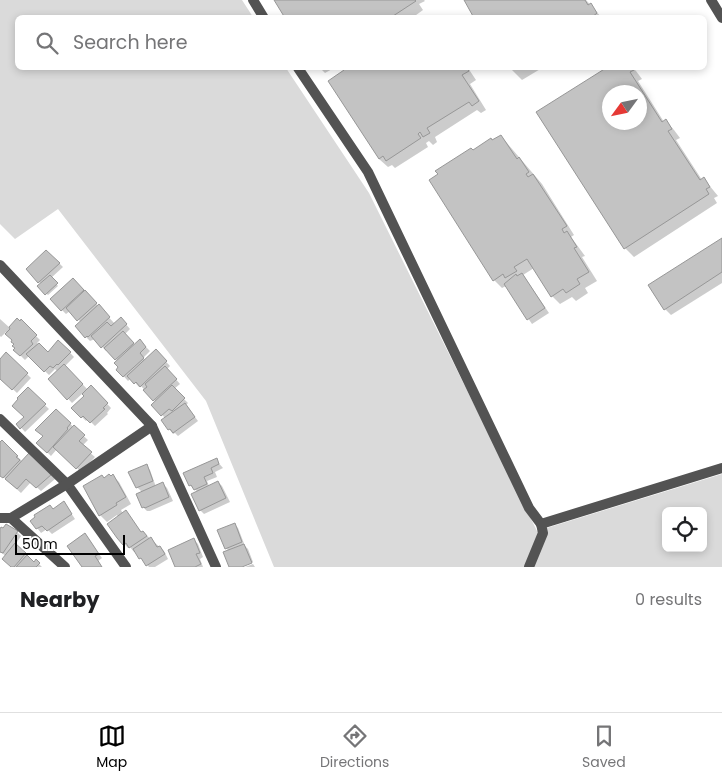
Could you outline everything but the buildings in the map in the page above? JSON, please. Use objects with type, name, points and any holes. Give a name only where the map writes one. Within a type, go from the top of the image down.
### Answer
[{"type":"street","points":[[252,0],[262,15]]},
{"type":"street","points":[[710,0],[722,18]]},
{"type":"street","points":[[299,70],[368,172],[528,508],[541,524],[542,533],[529,567]]},
{"type":"street","points":[[1,269],[152,426],[216,567]]},
{"type":"street","points":[[0,419],[67,484],[126,567]]},
{"type":"street","points":[[0,518],[11,518],[67,484],[152,426]]},
{"type":"street","points":[[541,524],[722,468]]},
{"type":"street","points":[[11,518],[66,567]]},
{"type":"shaded area","points":[[0,0],[242,0],[252,15],[15,15],[15,70],[287,70],[369,193],[537,531],[722,474],[722,567],[274,567],[206,401],[58,209],[15,239],[0,224]]}]
